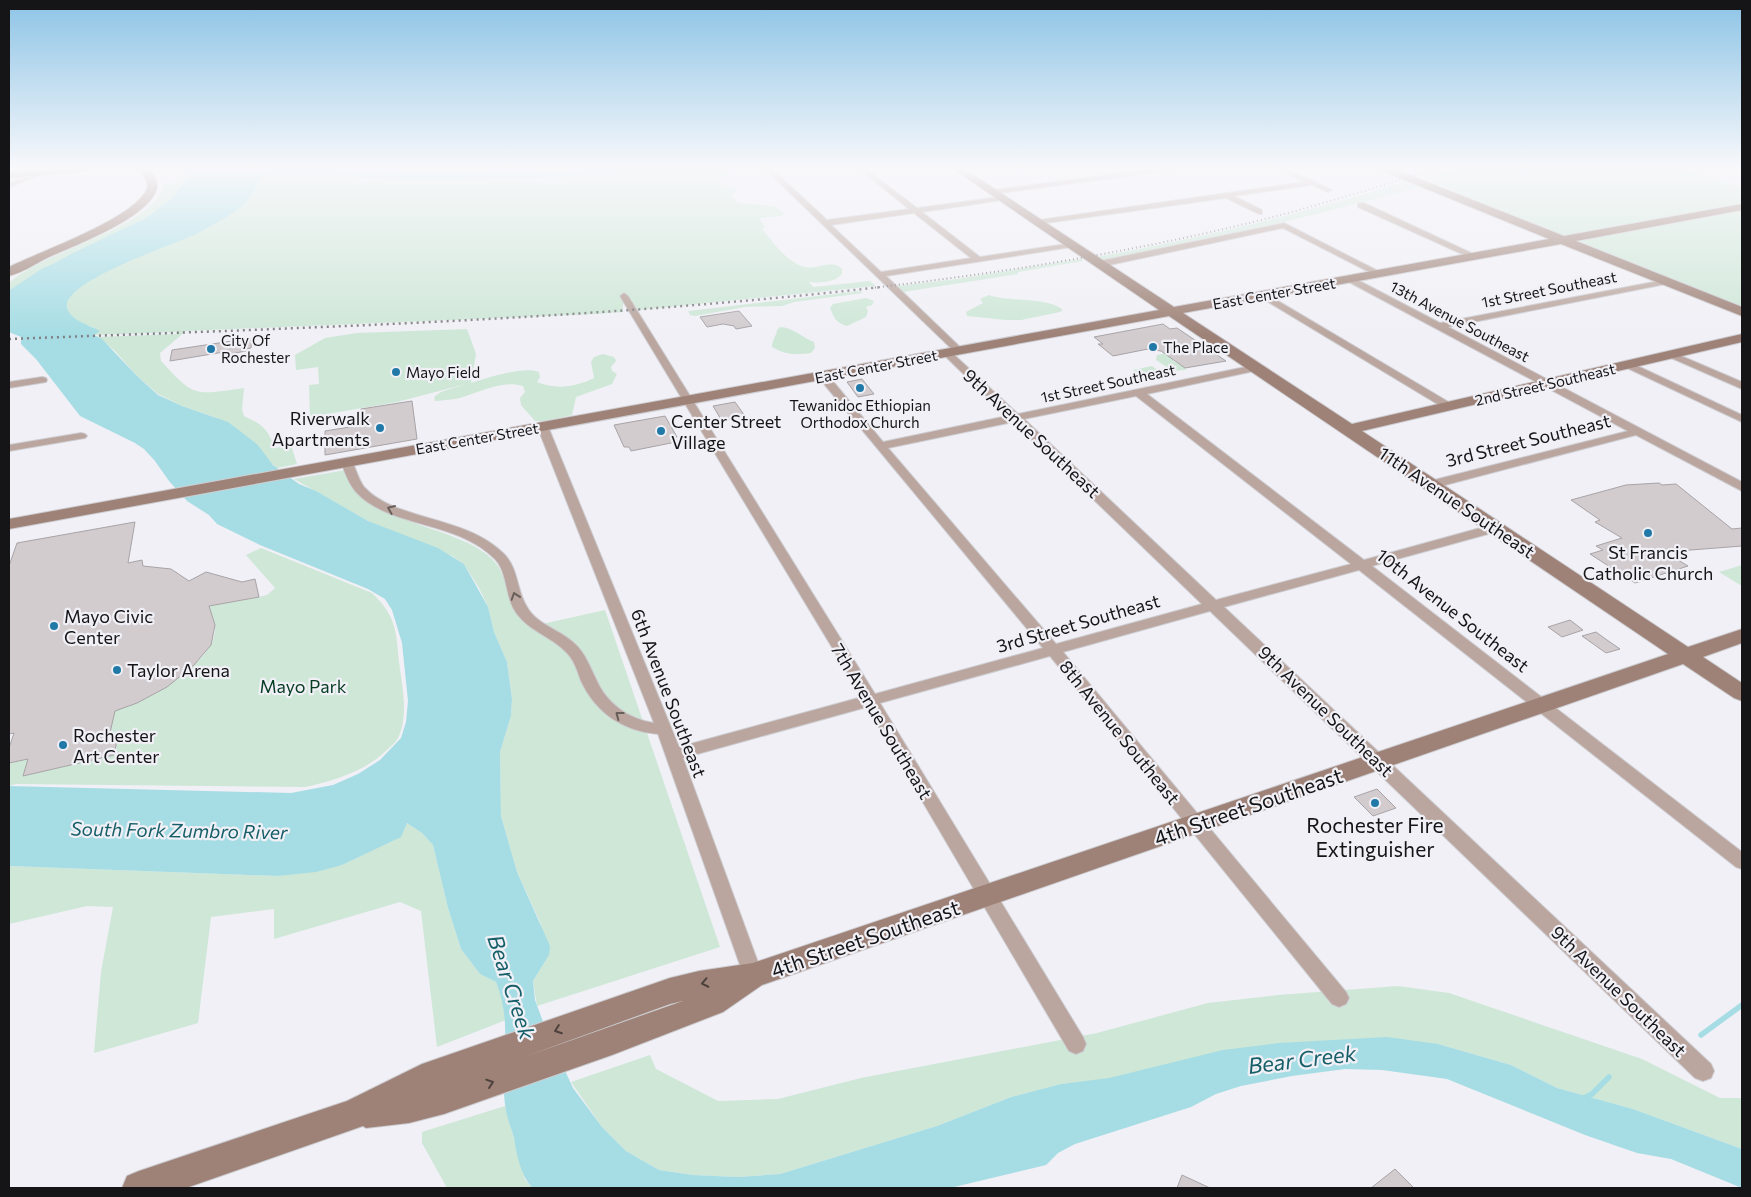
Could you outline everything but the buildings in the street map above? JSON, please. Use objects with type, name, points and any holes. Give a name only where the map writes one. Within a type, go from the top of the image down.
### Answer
[{"type":"street","points":[[9,272],[30,260],[110,224]]},
{"type":"street","name":"9th Avenue Southeast","points":[[825,224],[878,275],[1014,418],[1214,604],[1704,1071]]},
{"type":"street","points":[[933,224],[979,260]]},
{"type":"street","name":"11th Avenue Southeast","points":[[1042,224],[1742,693]]},
{"type":"street","points":[[1404,224],[1476,257]]},
{"type":"street","points":[[1524,224],[1742,312]]},
{"type":"street","name":"East Center Street","points":[[9,524],[1651,224]]},
{"type":"street","points":[[1100,264],[1284,225],[1380,274]]},
{"type":"street","points":[[878,275],[1072,245]]},
{"type":"street","name":"13th Avenue Southeast","points":[[1350,279],[1742,487]]},
{"type":"street","name":"1st Street Southeast","points":[[1439,326],[1666,281]]},
{"type":"street","points":[[1264,295],[1448,406]]},
{"type":"street","name":"7th Avenue Southeast","points":[[624,296],[733,478],[870,700],[1076,1044]]},
{"type":"street","name":"2nd Street Southeast","points":[[1348,430],[1742,338]]},
{"type":"street","points":[[1672,355],[1742,386]]},
{"type":"street","points":[[1629,365],[1742,420]]},
{"type":"street","name":"1st Street Southeast","points":[[880,446],[1255,368]]},
{"type":"street","name":"8th Avenue Southeast","points":[[823,376],[1339,998]]},
{"type":"street","points":[[9,385],[42,380]]},
{"type":"street","name":"10th Avenue Southeast","points":[[1138,392],[1742,862]]},
{"type":"street","name":"6th Avenue Southeast","points":[[543,426],[664,729],[753,976]]},
{"type":"street","name":"3rd Street Southeast","points":[[1430,485],[1636,432]]},
{"type":"street","points":[[9,448],[81,436]]},
{"type":"street","points":[[347,462],[356,484],[375,501],[395,511],[444,525],[461,532],[487,546],[501,557],[508,567],[516,599],[523,612],[571,648],[582,664],[597,697],[620,718],[636,726],[664,729]]},
{"type":"street","name":"3rd Street Southeast","points":[[672,755],[1494,528]]},
{"type":"street","name":"4th Street Southeast","points":[[158,1185],[354,1114],[409,1107],[442,1085],[608,1028],[706,1006],[753,976],[1742,636]]},
{"type":"green space","points":[[123,224],[763,224],[765,227],[762,229],[776,246],[786,257],[798,265],[810,267],[834,264],[842,269],[842,274],[831,281],[809,282],[813,287],[870,281],[876,286],[638,310],[634,304],[623,304],[623,312],[594,314],[186,331],[160,353],[161,361],[181,382],[196,391],[215,392],[244,388],[242,409],[244,416],[264,428],[275,448],[291,445],[297,464],[277,468],[268,460],[257,444],[236,429],[214,417],[182,406],[158,394],[137,376],[115,351],[98,337],[176,334],[177,332],[94,335],[95,328],[87,325],[9,328],[9,283],[25,271],[46,260]]},
{"type":"green space","points":[[1254,224],[1275,224],[1102,261],[1096,257],[1175,242]]},
{"type":"green space","points":[[1530,224],[1742,224],[1742,308]]},
{"type":"green space","points":[[1081,259],[1083,261],[1018,272],[1018,274],[903,292],[897,286],[957,279]]},
{"type":"green space","points":[[860,291],[863,293],[794,302],[782,306],[745,307],[695,316],[690,315],[688,311]]},
{"type":"green space","points":[[989,295],[1048,303],[1063,310],[1021,320],[967,316],[966,312],[983,303],[980,299]]},
{"type":"green space","points":[[866,298],[874,301],[872,305],[866,307],[868,311],[866,317],[847,326],[836,320],[830,308],[833,304]]},
{"type":"green space","points":[[780,327],[789,329],[814,342],[815,348],[811,353],[795,354],[781,352],[772,347],[777,330]]},
{"type":"green space","name":"Mayo Field","points":[[467,329],[476,354],[471,383],[505,373],[524,370],[539,372],[540,377],[537,382],[551,386],[559,387],[580,384],[594,378],[591,362],[594,357],[603,354],[614,357],[616,361],[611,367],[612,371],[617,374],[612,384],[576,397],[572,415],[546,421],[535,421],[521,405],[520,398],[525,392],[523,386],[508,384],[460,398],[435,401],[434,397],[441,392],[466,384],[397,402],[310,417],[309,385],[319,384],[318,367],[296,370],[295,355],[325,338],[357,333]]},
{"type":"green space","points":[[1172,352],[1173,361],[1186,368],[1185,370],[1173,371],[1156,360],[1157,355]]},
{"type":"green space","points":[[1152,366],[1163,374],[1155,376],[1158,379],[1147,380],[1133,370]]},
{"type":"green space","points":[[346,470],[355,488],[370,502],[410,522],[476,547],[492,559],[503,576],[515,608],[529,627],[605,610],[720,947],[537,1006],[533,981],[549,955],[540,922],[517,872],[501,816],[500,752],[511,716],[512,699],[507,662],[494,632],[488,607],[464,564],[452,556],[368,521],[294,479]]},
{"type":"green space","name":"Mayo Park","points":[[261,548],[372,593],[386,609],[395,632],[404,710],[398,738],[388,749],[369,764],[349,774],[305,787],[16,784],[9,786],[9,763],[28,759],[23,776],[114,755],[118,736],[109,737],[115,711],[143,699],[160,689],[193,666],[205,653],[213,639],[215,625],[209,606],[267,595],[275,588],[246,555]]},
{"type":"green space","points":[[1742,565],[1742,586],[1719,572]]},
{"type":"green space","points":[[407,823],[422,833],[433,845],[448,908],[461,949],[480,974],[496,982],[506,1020],[437,1047],[421,911],[400,902],[274,939],[274,909],[211,917],[198,1023],[94,1053],[101,972],[113,907],[87,906],[9,924],[9,866],[278,876],[342,865],[400,837]]},
{"type":"green space","points":[[1398,986],[1449,993],[1642,1059],[1720,1098],[1742,1098],[1742,1149],[1633,1109],[1557,1088],[1511,1065],[1438,1044],[1061,1084],[1011,1097],[937,1126],[780,1174],[738,1177],[693,1175],[659,1170],[626,1151],[602,1127],[571,1082],[650,1055],[656,1069],[718,1101],[778,1099],[861,1078],[1097,1033],[1208,1003],[1278,995]]},
{"type":"green space","points":[[505,1106],[525,1179],[532,1188],[447,1188],[422,1143],[422,1132]]},
{"type":"water","points":[[134,224],[215,224],[200,232],[123,264],[82,286],[70,297],[67,308],[69,312],[72,316],[100,331],[94,335],[102,339],[158,395],[182,406],[228,422],[257,444],[273,465],[299,484],[316,491],[368,521],[438,548],[464,564],[488,607],[494,632],[507,662],[512,699],[511,716],[500,752],[501,816],[517,872],[550,946],[549,955],[533,981],[535,1000],[545,1027],[573,1088],[602,1127],[626,1151],[659,1170],[693,1175],[738,1177],[780,1174],[937,1126],[1011,1097],[1061,1084],[1109,1078],[1223,1050],[1279,1043],[1387,1037],[1438,1044],[1511,1065],[1557,1088],[1633,1109],[1742,1149],[1742,1188],[1671,1159],[1637,1153],[1585,1135],[1447,1079],[1382,1070],[1345,1069],[1292,1076],[1241,1086],[1216,1094],[1191,1107],[1075,1144],[1058,1153],[1046,1165],[950,1188],[532,1188],[520,1164],[507,1117],[504,1088],[504,1014],[496,982],[480,974],[461,949],[448,908],[433,845],[422,833],[407,823],[401,837],[342,865],[316,872],[278,876],[9,866],[9,786],[291,793],[333,785],[358,774],[380,760],[401,738],[406,722],[408,701],[402,643],[392,610],[385,599],[368,589],[260,545],[217,524],[209,515],[187,501],[144,449],[80,416],[36,359],[21,344],[21,337],[9,332],[10,290],[43,268]]},
{"type":"waterway","points":[[1701,1035],[1742,1005]]},
{"type":"waterway","points":[[1584,1098],[1592,1094],[1609,1077]]},
{"type":"railway","points":[[871,288],[969,276],[1116,252],[1242,224]]},
{"type":"railway","points":[[9,339],[555,315],[664,308],[881,287]]},
{"type":"place","name":"The Place","points":[[1153,347]]},
{"type":"place","name":"City Of Rochester","points":[[211,349]]},
{"type":"place","name":"Mayo Field","points":[[396,372]]},
{"type":"place","name":"Tewanidoc Ethiopian Orthodox Church","points":[[860,388]]},
{"type":"place","name":"Riverwalk Apartments","points":[[380,428]]},
{"type":"place","name":"Center Street Village","points":[[661,431]]},
{"type":"place","name":"St Francis Catholic Church","points":[[1648,533]]},
{"type":"place","name":"Mayo Civic Center","points":[[54,626]]},
{"type":"place","name":"Taylor Arena","points":[[117,670]]},
{"type":"place","name":"Rochester Art Center","points":[[63,745]]},
{"type":"place","name":"Rochester Fire Extinguisher","points":[[1375,803]]},
{"type":"water label","name":"South Fork Zumbro River","points":[[179,830]]},
{"type":"water label","name":"Bear Creek","points":[[512,987]]},
{"type":"water label","name":"Bear Creek","points":[[1302,1059]]}]
